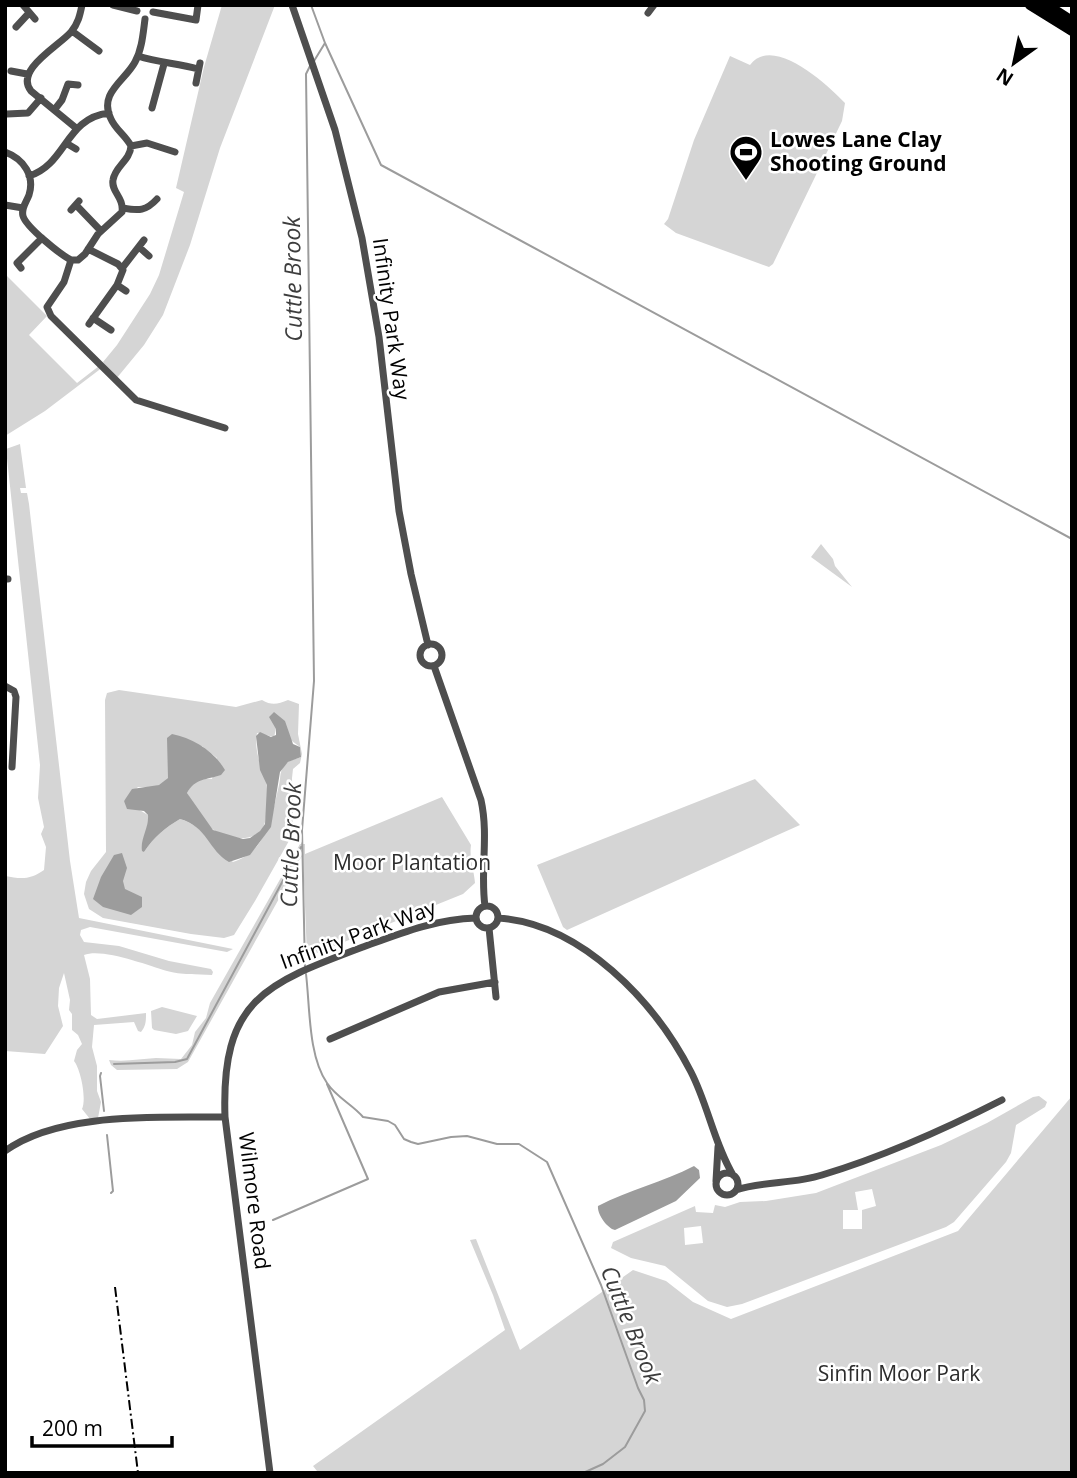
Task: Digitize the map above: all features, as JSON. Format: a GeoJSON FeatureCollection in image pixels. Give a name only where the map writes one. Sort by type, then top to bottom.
{"type":"FeatureCollection","features":[{"type":"Feature","properties":{"kind":"highway"},"geometry":{"type":"LineString","coordinates":[[1030,5],[1072,31]]}},
{"type":"Feature","properties":{"kind":"highway"},"geometry":{"type":"LineString","coordinates":[[1047,5],[1072,21]]}},
{"type":"Feature","properties":{"kind":"street"},"geometry":{"type":"LineString","coordinates":[[16,27],[32,16],[23,5]]}},
{"type":"Feature","properties":{"kind":"street"},"geometry":{"type":"LineString","coordinates":[[76,128],[28,88],[25,78],[72,31],[82,5]]}},
{"type":"Feature","properties":{"kind":"street"},"geometry":{"type":"LineString","coordinates":[[113,5],[139,8],[139,16],[145,19],[150,18],[152,9],[200,20],[198,5]]}},
{"type":"Feature","properties":{"kind":"street","name":"Infinity Park Way"},"geometry":{"type":"LineString","coordinates":[[292,5],[342,153],[362,238],[379,337],[394,481],[411,574],[428,645]]}},
{"type":"Feature","properties":{"kind":"street"},"geometry":{"type":"LineString","coordinates":[[648,13],[654,5]]}},
{"type":"Feature","properties":{"kind":"street"},"geometry":{"type":"LineString","coordinates":[[131,146],[109,113],[109,97],[113,87],[131,69],[138,56],[145,19]]}},
{"type":"Feature","properties":{"kind":"street"},"geometry":{"type":"LineString","coordinates":[[72,31],[88,49],[99,51]]}},
{"type":"Feature","properties":{"kind":"street"},"geometry":{"type":"LineString","coordinates":[[138,56],[164,64],[175,62],[199,66],[196,83]]}},
{"type":"Feature","properties":{"kind":"street"},"geometry":{"type":"LineString","coordinates":[[152,108],[160,98],[164,64]]}},
{"type":"Feature","properties":{"kind":"street"},"geometry":{"type":"LineString","coordinates":[[10,71],[27,74]]}},
{"type":"Feature","properties":{"kind":"street"},"geometry":{"type":"LineString","coordinates":[[55,110],[62,100],[65,81],[78,85]]}},
{"type":"Feature","properties":{"kind":"street"},"geometry":{"type":"LineString","coordinates":[[7,114],[16,118],[28,113],[41,98]]}},
{"type":"Feature","properties":{"kind":"street"},"geometry":{"type":"LineString","coordinates":[[29,176],[50,166],[76,128],[92,117],[109,113]]}},
{"type":"Feature","properties":{"kind":"street"},"geometry":{"type":"LineString","coordinates":[[66,143],[76,149]]}},
{"type":"Feature","properties":{"kind":"street"},"geometry":{"type":"LineString","coordinates":[[131,146],[159,143],[174,152]]}},
{"type":"Feature","properties":{"kind":"street"},"geometry":{"type":"LineString","coordinates":[[5,152],[19,160],[29,176],[30,190],[23,208],[26,223],[71,260],[82,258],[101,231],[116,219],[123,208],[112,182],[128,157],[131,146]]}},
{"type":"Feature","properties":{"kind":"street"},"geometry":{"type":"LineString","coordinates":[[5,205],[23,208]]}},
{"type":"Feature","properties":{"kind":"street"},"geometry":{"type":"LineString","coordinates":[[123,208],[143,210],[155,205]]}},
{"type":"Feature","properties":{"kind":"street"},"geometry":{"type":"LineString","coordinates":[[75,206],[101,231]]}},
{"type":"Feature","properties":{"kind":"street"},"geometry":{"type":"LineString","coordinates":[[17,263],[42,238]]}},
{"type":"Feature","properties":{"kind":"street"},"geometry":{"type":"LineString","coordinates":[[111,330],[91,321],[117,285],[123,267],[141,244],[149,256]]}},
{"type":"Feature","properties":{"kind":"street"},"geometry":{"type":"LineString","coordinates":[[88,249],[123,267]]}},
{"type":"Feature","properties":{"kind":"street"},"geometry":{"type":"LineString","coordinates":[[71,260],[64,282],[48,305],[48,312],[136,400],[225,428]]}},
{"type":"Feature","properties":{"kind":"street"},"geometry":{"type":"LineString","coordinates":[[117,285],[126,291]]}},
{"type":"Feature","properties":{"kind":"street"},"geometry":{"type":"LineString","coordinates":[[428,645],[435,645],[442,653],[440,661],[434,666],[426,665],[421,660],[420,653],[428,645]]}},
{"type":"Feature","properties":{"kind":"street"},"geometry":{"type":"LineString","coordinates":[[434,666],[481,800],[484,817],[485,906]]}},
{"type":"Feature","properties":{"kind":"street"},"geometry":{"type":"LineString","coordinates":[[5,686],[14,691],[16,697],[14,761]]}},
{"type":"Feature","properties":{"kind":"street"},"geometry":{"type":"LineString","coordinates":[[485,906],[495,910],[498,918],[489,928],[482,926],[476,918],[478,910],[485,906]]}},
{"type":"Feature","properties":{"kind":"street","name":"Infinity Park Way"},"geometry":{"type":"LineString","coordinates":[[225,1117],[226,1064],[239,1025],[267,990],[299,971],[422,925],[457,918],[476,918]]}},
{"type":"Feature","properties":{"kind":"street"},"geometry":{"type":"LineString","coordinates":[[498,918],[521,921],[559,936],[606,966],[633,990],[659,1021],[691,1072],[737,1181],[736,1190]]}},
{"type":"Feature","properties":{"kind":"street"},"geometry":{"type":"LineString","coordinates":[[489,928],[496,997]]}},
{"type":"Feature","properties":{"kind":"street"},"geometry":{"type":"LineString","coordinates":[[330,1039],[439,992],[495,982]]}},
{"type":"Feature","properties":{"kind":"street"},"geometry":{"type":"LineString","coordinates":[[719,1143],[716,1186],[721,1194],[729,1195],[736,1190],[802,1180],[841,1169],[1002,1100]]}},
{"type":"Feature","properties":{"kind":"street","name":"Wilmore Road"},"geometry":{"type":"LineString","coordinates":[[5,1151],[39,1132],[64,1126],[142,1117],[225,1117],[270,1473]]}},
{"type":"Feature","properties":{"kind":"street"},"geometry":{"type":"LineString","coordinates":[[716,1181],[725,1173],[755,1186]]}},
{"type":"Feature","properties":{"kind":"green space"},"geometry":{"type":"Polygon","coordinates":[[[222,5],[275,5],[220,148],[190,245],[163,315],[144,345],[116,379],[103,362],[150,294],[159,275],[184,192],[176,188],[204,67],[222,5]]]}},
{"type":"Feature","properties":{"kind":"green space","name":"Lowes Lane Clay Shooting Ground"},"geometry":{"type":"Polygon","coordinates":[[[772,55],[786,59],[814,75],[845,103],[842,121],[773,264],[769,267],[676,233],[664,224],[694,140],[730,56],[750,65],[760,57],[772,55]]]}},
{"type":"Feature","properties":{"kind":"green space"},"geometry":{"type":"Polygon","coordinates":[[[5,274],[47,316],[29,335],[77,383],[99,366],[103,367],[45,411],[5,436],[5,274]]]}},
{"type":"Feature","properties":{"kind":"green space"},"geometry":{"type":"Polygon","coordinates":[[[20,444],[26,488],[20,488],[21,493],[27,493],[29,504],[70,861],[79,918],[233,949],[227,952],[90,927],[81,930],[80,935],[84,942],[119,946],[169,961],[211,969],[213,972],[212,975],[178,973],[113,955],[84,955],[90,979],[91,1015],[97,1019],[146,1013],[141,1032],[134,1022],[94,1025],[92,1047],[97,1066],[97,1091],[101,1102],[98,1118],[90,1119],[82,1109],[82,1084],[74,1061],[82,1044],[72,1030],[72,1014],[69,1010],[70,1000],[64,973],[59,988],[58,1006],[63,1026],[45,1054],[5,1051],[5,876],[25,878],[44,870],[46,847],[41,834],[44,827],[38,798],[40,765],[6,449],[20,444]]]}},
{"type":"Feature","properties":{"kind":"green space"},"geometry":{"type":"Polygon","coordinates":[[[821,544],[835,566],[852,587],[811,557],[821,544]]]}},
{"type":"Feature","properties":{"kind":"green space"},"geometry":{"type":"Polygon","coordinates":[[[119,690],[236,707],[262,700],[275,704],[288,700],[299,704],[298,734],[302,754],[300,763],[293,769],[293,819],[290,839],[234,935],[224,938],[191,934],[103,918],[89,909],[84,894],[86,882],[106,852],[107,693],[119,690]],[[276,729],[274,737],[257,733],[257,751],[267,782],[266,814],[261,830],[249,837],[232,837],[211,828],[187,793],[197,782],[212,779],[217,758],[202,746],[162,784],[138,787],[124,801],[148,815],[144,852],[160,833],[180,819],[201,831],[233,862],[244,857],[261,841],[274,808],[282,769],[289,762],[301,757],[300,747],[276,729]]]}},
{"type":"Feature","properties":{"kind":"green space"},"geometry":{"type":"Polygon","coordinates":[[[755,779],[800,825],[567,930],[563,927],[537,865],[755,779]]]}},
{"type":"Feature","properties":{"kind":"green space","name":"Moor Plantation"},"geometry":{"type":"Polygon","coordinates":[[[442,797],[471,845],[475,883],[463,894],[307,957],[303,855],[293,868],[285,888],[188,1062],[177,1069],[117,1070],[111,1065],[109,1060],[181,1059],[192,1045],[195,1032],[206,1018],[210,1003],[300,844],[305,844],[305,854],[442,797]]]}},
{"type":"Feature","properties":{"kind":"green space"},"geometry":{"type":"Polygon","coordinates":[[[162,1007],[197,1016],[188,1031],[176,1034],[154,1030],[151,1011],[162,1007]]]}},
{"type":"Feature","properties":{"kind":"green space"},"geometry":{"type":"Polygon","coordinates":[[[1039,1096],[1047,1102],[1045,1107],[1016,1125],[1011,1153],[1006,1162],[954,1222],[742,1304],[727,1307],[708,1301],[665,1266],[631,1258],[611,1248],[613,1242],[695,1206],[696,1212],[713,1213],[715,1205],[725,1207],[740,1202],[816,1193],[941,1145],[1039,1096]],[[872,1189],[855,1192],[858,1210],[843,1210],[843,1229],[862,1229],[862,1210],[876,1206],[872,1189]],[[701,1226],[684,1228],[685,1245],[703,1243],[701,1226]]]}},
{"type":"Feature","properties":{"kind":"green space","name":"Sinfin Moor Park"},"geometry":{"type":"Polygon","coordinates":[[[1072,1096],[1072,1473],[315,1473],[317,1471],[313,1466],[505,1330],[470,1240],[476,1239],[520,1350],[633,1270],[666,1281],[693,1302],[731,1319],[958,1231],[1072,1096]]]}},
{"type":"Feature","properties":{"kind":"shaded area"},"geometry":{"type":"Polygon","coordinates":[[[274,712],[285,721],[293,744],[300,747],[301,757],[288,762],[280,772],[271,827],[250,855],[229,862],[196,827],[180,819],[160,833],[144,852],[142,851],[148,815],[144,811],[127,809],[124,801],[132,789],[159,785],[168,778],[167,738],[172,734],[202,746],[225,770],[221,775],[198,782],[187,793],[213,830],[243,839],[260,831],[265,824],[267,785],[260,770],[256,736],[260,732],[271,737],[276,735],[276,729],[269,717],[274,712]]]}},
{"type":"Feature","properties":{"kind":"shaded area"},"geometry":{"type":"Polygon","coordinates":[[[122,853],[127,868],[123,881],[125,889],[142,897],[142,907],[131,915],[103,907],[93,899],[101,877],[114,855],[122,853]]]}},
{"type":"Feature","properties":{"kind":"shaded area"},"geometry":{"type":"Polygon","coordinates":[[[694,1166],[699,1170],[700,1178],[676,1201],[615,1230],[601,1217],[598,1206],[694,1166]]]}},
{"type":"Feature","properties":{"kind":"waterway","name":"Cuttle Brook"},"geometry":{"type":"LineString","coordinates":[[311,5],[325,43],[314,61]]}},
{"type":"Feature","properties":{"kind":"waterway"},"geometry":{"type":"LineString","coordinates":[[325,43],[381,165],[1072,539]]}},
{"type":"Feature","properties":{"kind":"waterway","name":"Cuttle Brook"},"geometry":{"type":"LineString","coordinates":[[305,968],[302,830],[314,681],[306,74],[310,66]]}},
{"type":"Feature","properties":{"kind":"waterway"},"geometry":{"type":"LineString","coordinates":[[114,1064],[175,1062],[187,1059],[301,847]]}},
{"type":"Feature","properties":{"kind":"waterway","name":"Cuttle Brook"},"geometry":{"type":"LineString","coordinates":[[306,974],[313,1045],[321,1072],[331,1088],[363,1117],[388,1121],[395,1125],[404,1139],[418,1144],[467,1136],[497,1144],[519,1144],[547,1162],[601,1285],[644,1400],[645,1411],[625,1447],[603,1464],[583,1473]]}},
{"type":"Feature","properties":{"kind":"waterway"},"geometry":{"type":"LineString","coordinates":[[101,1073],[104,1111]]}},
{"type":"Feature","properties":{"kind":"waterway"},"geometry":{"type":"LineString","coordinates":[[273,1220],[368,1179],[327,1084]]}},
{"type":"Feature","properties":{"kind":"waterway"},"geometry":{"type":"LineString","coordinates":[[107,1135],[113,1191],[111,1193]]}},
{"type":"Feature","properties":{"kind":"railway"},"geometry":{"type":"LineString","coordinates":[[115,1287],[138,1473]]}},
{"type":"Feature","properties":{"kind":"place","name":"Lowes Lane Clay Shooting Ground"},"geometry":{"type":"Point","coordinates":[746,182]}}]}
